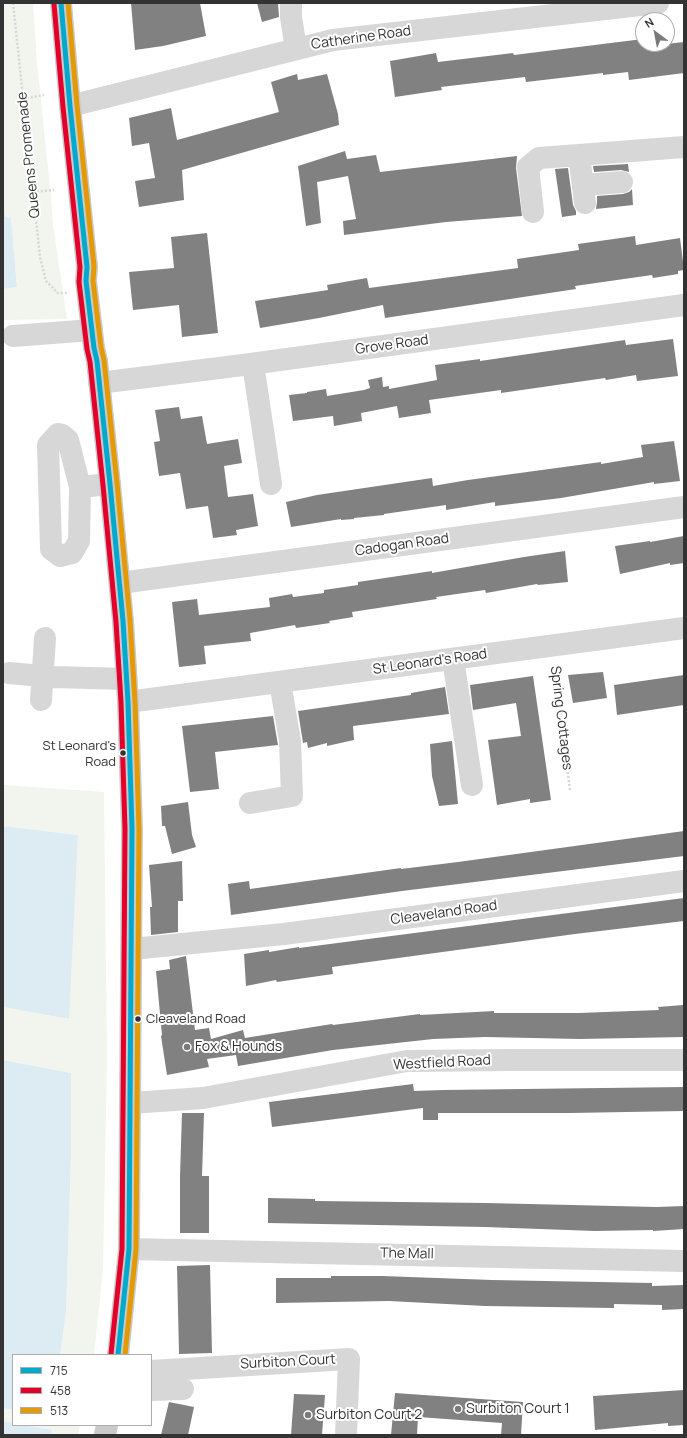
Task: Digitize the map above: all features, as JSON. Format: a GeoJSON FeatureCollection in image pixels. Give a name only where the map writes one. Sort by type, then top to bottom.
{"type":"FeatureCollection","features":[{"type":"Feature","properties":{"kind":"main road"},"geometry":{"type":"LineString","coordinates":[[61,3],[87,267],[86,281],[99,383],[120,583],[128,702],[132,829],[129,1249],[118,1354]]}},
{"type":"Feature","properties":{"kind":"street"},"geometry":{"type":"LineString","coordinates":[[291,3],[291,17],[296,49]]}},
{"type":"Feature","properties":{"kind":"street","name":"Catherine Road"},"geometry":{"type":"LineString","coordinates":[[70,106],[333,40],[523,11],[658,3]]}},
{"type":"Feature","properties":{"kind":"street"},"geometry":{"type":"LineString","coordinates":[[533,212],[528,167],[539,158],[684,147]]}},
{"type":"Feature","properties":{"kind":"street"},"geometry":{"type":"LineString","coordinates":[[579,155],[584,194],[622,182]]}},
{"type":"Feature","properties":{"kind":"street","name":"Grove Road"},"geometry":{"type":"LineString","coordinates":[[99,383],[253,364],[684,305]]}},
{"type":"Feature","properties":{"kind":"street"},"geometry":{"type":"LineString","coordinates":[[13,336],[92,330]]}},
{"type":"Feature","properties":{"kind":"street"},"geometry":{"type":"LineString","coordinates":[[253,364],[271,484]]}},
{"type":"Feature","properties":{"kind":"street"},"geometry":{"type":"LineString","coordinates":[[80,487],[110,484]]}},
{"type":"Feature","properties":{"kind":"street","name":"Cadogan Road"},"geometry":{"type":"LineString","coordinates":[[120,583],[684,508]]}},
{"type":"Feature","properties":{"kind":"street","name":"St Leonard's Road"},"geometry":{"type":"LineString","coordinates":[[128,702],[684,628]]}},
{"type":"Feature","properties":{"kind":"street"},"geometry":{"type":"LineString","coordinates":[[41,700],[45,638]]}},
{"type":"Feature","properties":{"kind":"street"},"geometry":{"type":"LineString","coordinates":[[453,659],[472,785]]}},
{"type":"Feature","properties":{"kind":"street"},"geometry":{"type":"LineString","coordinates":[[9,673],[43,676],[126,679]]}},
{"type":"Feature","properties":{"kind":"street"},"geometry":{"type":"LineString","coordinates":[[250,803],[292,796],[290,741],[280,682]]}},
{"type":"Feature","properties":{"kind":"street","name":"Cleaveland Road"},"geometry":{"type":"LineString","coordinates":[[132,949],[284,934],[684,881]]}},
{"type":"Feature","properties":{"kind":"street","name":"Westfield Road"},"geometry":{"type":"LineString","coordinates":[[131,1103],[203,1098],[407,1062],[509,1060],[684,1060]]}},
{"type":"Feature","properties":{"kind":"street","name":"The Mall"},"geometry":{"type":"LineString","coordinates":[[129,1249],[684,1261]]}},
{"type":"Feature","properties":{"kind":"street","name":"Surbiton Court"},"geometry":{"type":"LineString","coordinates":[[152,1372],[349,1359],[346,1435]]}},
{"type":"Feature","properties":{"kind":"street"},"geometry":{"type":"LineString","coordinates":[[152,1390],[183,1389]]}},
{"type":"Feature","properties":{"kind":"path","name":"Queens Promenade"},"geometry":{"type":"LineString","coordinates":[[13,3],[40,257],[46,281],[58,293],[67,293]]}},
{"type":"Feature","properties":{"kind":"path"},"geometry":{"type":"LineString","coordinates":[[23,99],[44,95]]}},
{"type":"Feature","properties":{"kind":"path"},"geometry":{"type":"LineString","coordinates":[[33,192],[54,190]]}},
{"type":"Feature","properties":{"kind":"path","name":"Spring Cottages"},"geometry":{"type":"LineString","coordinates":[[552,646],[570,790]]}},
{"type":"Feature","properties":{"kind":"shaded area"},"geometry":{"type":"Polygon","coordinates":[[[3,3],[33,3],[37,63],[53,225],[67,319],[3,320],[3,289],[17,287],[11,218],[5,217],[3,172],[3,3]]]}},
{"type":"Feature","properties":{"kind":"shaded area"},"geometry":{"type":"Polygon","coordinates":[[[3,172],[5,217],[11,218],[17,287],[3,289],[3,172]]]}},
{"type":"Feature","properties":{"kind":"shaded area"},"geometry":{"type":"Polygon","coordinates":[[[3,785],[104,792],[107,1058],[103,1269],[94,1354],[60,1354],[66,1312],[71,1156],[71,1073],[3,1060],[3,1007],[68,1019],[78,835],[3,826],[3,785]]]}},
{"type":"Feature","properties":{"kind":"shaded area"},"geometry":{"type":"Polygon","coordinates":[[[3,826],[78,835],[69,1019],[3,1007],[3,826]]]}},
{"type":"Feature","properties":{"kind":"shaded area"},"geometry":{"type":"Polygon","coordinates":[[[3,1060],[71,1073],[71,1156],[66,1312],[60,1354],[12,1354],[12,1410],[3,1408],[3,1060]]]}},
{"type":"Feature","properties":{"kind":"shaded area"},"geometry":{"type":"Polygon","coordinates":[[[3,1408],[12,1410],[12,1423],[3,1421],[3,1408]]]}},
{"type":"Feature","properties":{"kind":"shaded area"},"geometry":{"type":"Polygon","coordinates":[[[3,1421],[12,1423],[12,1426],[29,1426],[52,1430],[51,1435],[3,1435],[3,1421]]]}},
{"type":"Feature","properties":{"kind":"shaded area"},"geometry":{"type":"Polygon","coordinates":[[[28,1426],[80,1426],[78,1435],[51,1435],[52,1431],[28,1426]]]}},
{"type":"Feature","properties":{"kind":"building"},"geometry":{"type":"Polygon","coordinates":[[[131,3],[200,3],[206,36],[163,46],[135,50],[131,3]]]}},
{"type":"Feature","properties":{"kind":"building"},"geometry":{"type":"Polygon","coordinates":[[[257,3],[278,3],[279,17],[262,22],[257,3]]]}},
{"type":"Feature","properties":{"kind":"building"},"geometry":{"type":"Polygon","coordinates":[[[635,40],[635,52],[675,52],[675,43],[684,42],[684,73],[629,80],[628,72],[603,75],[603,73],[526,82],[525,77],[441,87],[442,90],[395,97],[390,61],[436,53],[438,62],[513,53],[514,55],[635,40]]]}},
{"type":"Feature","properties":{"kind":"building"},"geometry":{"type":"Polygon","coordinates":[[[297,74],[298,80],[327,74],[338,114],[339,125],[182,170],[184,200],[139,207],[135,181],[155,178],[149,143],[132,146],[129,118],[171,108],[177,140],[279,112],[271,82],[297,74]]]}},
{"type":"Feature","properties":{"kind":"building"},"geometry":{"type":"Polygon","coordinates":[[[345,151],[347,159],[376,155],[380,172],[517,156],[516,168],[522,216],[446,222],[344,235],[343,221],[356,219],[348,176],[317,182],[321,223],[306,226],[298,166],[345,151]]]}},
{"type":"Feature","properties":{"kind":"building"},"geometry":{"type":"Polygon","coordinates":[[[628,164],[629,172],[621,170],[594,172],[593,166],[628,164]]]}},
{"type":"Feature","properties":{"kind":"building"},"geometry":{"type":"Polygon","coordinates":[[[568,168],[573,205],[576,215],[562,217],[555,169],[568,168]]]}},
{"type":"Feature","properties":{"kind":"building"},"geometry":{"type":"Polygon","coordinates":[[[632,189],[633,205],[596,209],[597,196],[623,194],[632,189]]]}},
{"type":"Feature","properties":{"kind":"building"},"geometry":{"type":"Polygon","coordinates":[[[207,233],[218,333],[182,337],[179,305],[133,310],[129,272],[174,268],[171,237],[207,233]]]}},
{"type":"Feature","properties":{"kind":"building"},"geometry":{"type":"Polygon","coordinates":[[[635,236],[636,245],[680,238],[684,270],[678,271],[678,274],[653,278],[652,275],[575,286],[576,289],[385,318],[383,305],[260,328],[255,301],[328,290],[327,285],[367,278],[369,288],[518,268],[517,259],[579,250],[578,244],[635,236]]]}},
{"type":"Feature","properties":{"kind":"building"},"geometry":{"type":"Polygon","coordinates":[[[673,339],[678,376],[637,381],[636,375],[501,393],[501,390],[429,400],[431,413],[399,418],[397,406],[361,413],[362,421],[334,426],[333,416],[293,421],[289,395],[326,389],[327,396],[364,390],[370,388],[368,380],[382,377],[383,387],[389,386],[389,389],[437,380],[435,365],[480,359],[480,361],[625,340],[626,345],[673,339]]]}},
{"type":"Feature","properties":{"kind":"building"},"geometry":{"type":"Polygon","coordinates":[[[179,407],[181,419],[202,416],[207,444],[238,439],[242,463],[224,466],[228,497],[253,494],[258,526],[236,530],[237,535],[213,538],[208,506],[186,509],[180,473],[159,476],[154,442],[160,441],[155,410],[179,407]]]}},
{"type":"Feature","properties":{"kind":"building"},"geometry":{"type":"Polygon","coordinates":[[[674,441],[680,481],[654,484],[654,482],[561,498],[495,506],[495,502],[446,510],[446,505],[291,527],[286,502],[317,495],[432,478],[433,486],[601,462],[601,464],[643,457],[641,445],[674,441]]]}},
{"type":"Feature","properties":{"kind":"building"},"geometry":{"type":"Polygon","coordinates":[[[684,536],[684,563],[670,565],[670,563],[620,574],[615,546],[684,536]]]}},
{"type":"Feature","properties":{"kind":"building"},"geometry":{"type":"Polygon","coordinates":[[[565,551],[568,582],[537,584],[486,593],[485,590],[436,597],[437,599],[352,612],[353,617],[329,621],[330,623],[296,628],[295,625],[250,633],[251,641],[204,646],[206,664],[179,667],[172,602],[197,599],[199,615],[270,607],[269,598],[292,594],[293,597],[324,593],[324,590],[358,585],[358,582],[432,571],[432,573],[565,551]]]}},
{"type":"Feature","properties":{"kind":"building"},"geometry":{"type":"Polygon","coordinates":[[[603,672],[607,698],[573,703],[568,675],[603,672]]]}},
{"type":"Feature","properties":{"kind":"building"},"geometry":{"type":"Polygon","coordinates":[[[684,675],[684,705],[617,715],[614,685],[684,675]]]}},
{"type":"Feature","properties":{"kind":"building"},"geometry":{"type":"Polygon","coordinates":[[[533,676],[551,800],[530,803],[530,799],[497,805],[488,740],[521,736],[516,703],[473,710],[470,685],[533,676]]]}},
{"type":"Feature","properties":{"kind":"building"},"geometry":{"type":"Polygon","coordinates":[[[445,687],[449,714],[353,726],[354,740],[327,746],[327,743],[308,748],[307,742],[303,743],[298,711],[411,695],[411,693],[445,687]]]}},
{"type":"Feature","properties":{"kind":"building"},"geometry":{"type":"Polygon","coordinates":[[[273,716],[278,745],[215,752],[219,789],[190,792],[182,726],[273,716]]]}},
{"type":"Feature","properties":{"kind":"building"},"geometry":{"type":"Polygon","coordinates":[[[452,741],[458,804],[439,806],[432,776],[430,744],[452,741]]]}},
{"type":"Feature","properties":{"kind":"building"},"geometry":{"type":"Polygon","coordinates":[[[188,802],[192,835],[196,847],[172,854],[165,826],[162,826],[161,806],[188,802]]]}},
{"type":"Feature","properties":{"kind":"building"},"geometry":{"type":"Polygon","coordinates":[[[684,831],[684,856],[402,891],[231,915],[228,884],[249,881],[250,889],[684,831]]]}},
{"type":"Feature","properties":{"kind":"building"},"geometry":{"type":"Polygon","coordinates":[[[182,861],[183,901],[178,901],[178,932],[151,935],[150,907],[152,907],[149,865],[182,861]]]}},
{"type":"Feature","properties":{"kind":"building"},"geometry":{"type":"Polygon","coordinates":[[[684,898],[684,921],[575,934],[332,967],[333,974],[277,982],[276,980],[246,986],[244,954],[684,898]]]}},
{"type":"Feature","properties":{"kind":"building"},"geometry":{"type":"Polygon","coordinates":[[[186,956],[195,1030],[209,1028],[211,1039],[243,1030],[245,1038],[332,1024],[420,1014],[494,1011],[494,1013],[579,1013],[659,1010],[658,1007],[683,1005],[684,1037],[580,1039],[485,1037],[433,1039],[333,1050],[238,1066],[236,1055],[207,1059],[209,1067],[167,1075],[161,1036],[156,971],[170,969],[169,960],[186,956]]]}},
{"type":"Feature","properties":{"kind":"building"},"geometry":{"type":"Polygon","coordinates":[[[413,1084],[414,1091],[684,1087],[684,1111],[438,1113],[438,1120],[423,1120],[423,1108],[272,1127],[269,1102],[413,1084]]]}},
{"type":"Feature","properties":{"kind":"building"},"geometry":{"type":"Polygon","coordinates":[[[182,1113],[204,1113],[202,1176],[209,1176],[209,1233],[180,1233],[182,1113]]]}},
{"type":"Feature","properties":{"kind":"building"},"geometry":{"type":"Polygon","coordinates":[[[268,1198],[315,1199],[315,1201],[657,1207],[684,1206],[684,1229],[653,1231],[595,1231],[485,1227],[268,1223],[268,1198]]]}},
{"type":"Feature","properties":{"kind":"building"},"geometry":{"type":"Polygon","coordinates":[[[210,1265],[212,1353],[179,1354],[177,1266],[210,1265]]]}},
{"type":"Feature","properties":{"kind":"building"},"geometry":{"type":"Polygon","coordinates":[[[331,1276],[652,1283],[652,1286],[684,1285],[684,1309],[662,1310],[662,1305],[614,1304],[614,1308],[485,1306],[389,1301],[276,1303],[276,1278],[331,1278],[331,1276]]]}},
{"type":"Feature","properties":{"kind":"building"},"geometry":{"type":"Polygon","coordinates":[[[684,1390],[684,1425],[668,1426],[668,1423],[595,1430],[593,1396],[684,1390]]]}},
{"type":"Feature","properties":{"kind":"building","name":"Surbiton Court 1"},"geometry":{"type":"Polygon","coordinates":[[[395,1393],[523,1402],[521,1435],[501,1435],[502,1423],[418,1417],[417,1435],[391,1435],[395,1393]]]}},
{"type":"Feature","properties":{"kind":"building","name":"Surbiton Court 2"},"geometry":{"type":"Polygon","coordinates":[[[294,1394],[325,1395],[322,1435],[291,1435],[294,1394]]]}},
{"type":"Feature","properties":{"kind":"building"},"geometry":{"type":"Polygon","coordinates":[[[169,1402],[194,1407],[188,1435],[161,1435],[169,1402]]]}},
{"type":"Feature","properties":{"kind":"transit line","name":"715"},"geometry":{"type":"LineString","coordinates":[[61,3],[87,267],[86,281],[94,348],[97,361],[110,484],[123,621],[128,702],[132,829],[129,1249],[118,1354]]}},
{"type":"Feature","properties":{"kind":"transit line","name":"513"},"geometry":{"type":"LineString","coordinates":[[68,3],[94,266],[93,281],[104,360],[117,483],[130,620],[135,702],[139,829],[136,1249],[125,1354]]}},
{"type":"Feature","properties":{"kind":"transit line","name":"458"},"geometry":{"type":"LineString","coordinates":[[54,4],[80,267],[79,282],[87,349],[90,362],[103,485],[116,622],[121,702],[125,829],[122,1249],[111,1354]]}},
{"type":"Feature","properties":{"kind":"place","name":"St Leonard's Road"},"geometry":{"type":"Point","coordinates":[123,753]}},
{"type":"Feature","properties":{"kind":"place","name":"Cleaveland Road"},"geometry":{"type":"Point","coordinates":[138,1019]}},
{"type":"Feature","properties":{"kind":"place","name":"Fox & Hounds"},"geometry":{"type":"Point","coordinates":[187,1047]}},
{"type":"Feature","properties":{"kind":"place","name":"Surbiton Court 1"},"geometry":{"type":"Point","coordinates":[458,1409]}},
{"type":"Feature","properties":{"kind":"place","name":"Surbiton Court 2"},"geometry":{"type":"Point","coordinates":[308,1415]}}]}
